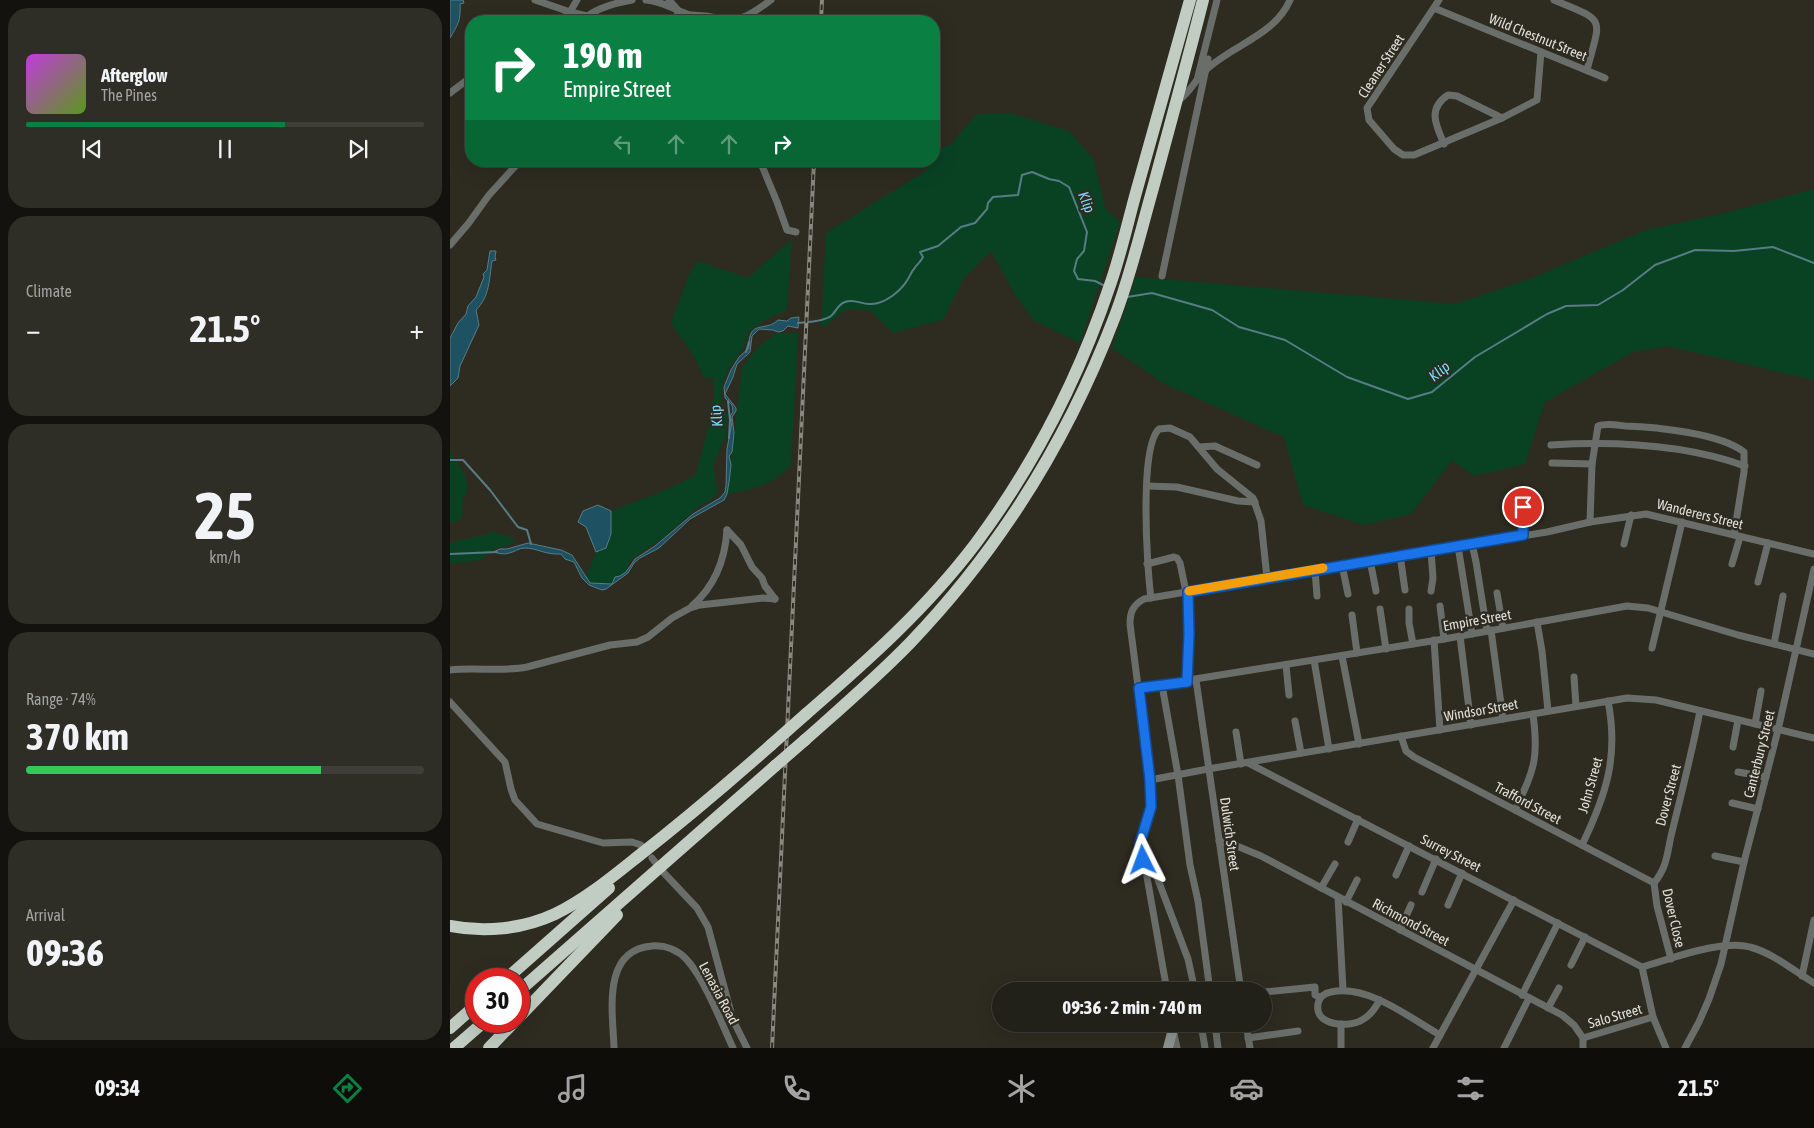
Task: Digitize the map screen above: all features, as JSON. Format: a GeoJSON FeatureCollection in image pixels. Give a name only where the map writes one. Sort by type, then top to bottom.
{"type":"FeatureCollection","features":[{"type":"Feature","properties":{"kind":"highway"},"geometry":{"type":"LineString","coordinates":[[518,968],[855,672],[902,627],[977,542],[1046,432],[1076,372],[1100,312],[1111,283],[1190,0]]}},
{"type":"Feature","properties":{"kind":"highway"},"geometry":{"type":"LineString","coordinates":[[530,981],[873,679],[948,600],[1021,503],[1059,439],[1088,380],[1115,317],[1125,288],[1204,0]]}},
{"type":"Feature","properties":{"kind":"highway"},"geometry":{"type":"LineString","coordinates":[[450,926],[488,929],[507,928],[534,922],[554,914],[605,883],[687,818]]}},
{"type":"Feature","properties":{"kind":"highway"},"geometry":{"type":"LineString","coordinates":[[530,1006],[694,837]]}},
{"type":"Feature","properties":{"kind":"highway"},"geometry":{"type":"LineString","coordinates":[[450,1028],[465,1015]]}},
{"type":"Feature","properties":{"kind":"highway"},"geometry":{"type":"LineString","coordinates":[[454,1048],[471,1033]]}},
{"type":"Feature","properties":{"kind":"highway"},"geometry":{"type":"LineString","coordinates":[[489,1048],[503,1033]]}},
{"type":"Feature","properties":{"kind":"main road"},"geometry":{"type":"LineString","coordinates":[[1168,1048],[1171,1032]]}},
{"type":"Feature","properties":{"kind":"street"},"geometry":{"type":"LineString","coordinates":[[535,0],[570,15]]}},
{"type":"Feature","properties":{"kind":"street"},"geometry":{"type":"LineString","coordinates":[[590,15],[618,2],[632,0]]}},
{"type":"Feature","properties":{"kind":"street"},"geometry":{"type":"LineString","coordinates":[[646,0],[656,1],[693,15]]}},
{"type":"Feature","properties":{"kind":"street"},"geometry":{"type":"LineString","coordinates":[[670,0],[677,9],[678,15]]}},
{"type":"Feature","properties":{"kind":"street"},"geometry":{"type":"LineString","coordinates":[[750,15],[771,0]]}},
{"type":"Feature","properties":{"kind":"street"},"geometry":{"type":"LineString","coordinates":[[1196,83],[1217,0]]}},
{"type":"Feature","properties":{"kind":"street"},"geometry":{"type":"LineString","coordinates":[[1176,102],[1188,94],[1206,70],[1268,27],[1282,14],[1290,0]]}},
{"type":"Feature","properties":{"kind":"street","name":"Cleaner Street"},"geometry":{"type":"LineString","coordinates":[[1440,0],[1372,100],[1367,112],[1372,123],[1394,149],[1403,155],[1414,155],[1444,144],[1537,100],[1541,52]]}},
{"type":"Feature","properties":{"kind":"street"},"geometry":{"type":"LineString","coordinates":[[1554,0],[1592,16],[1596,22],[1598,30],[1587,70]]}},
{"type":"Feature","properties":{"kind":"street"},"geometry":{"type":"LineString","coordinates":[[572,15],[577,3]]}},
{"type":"Feature","properties":{"kind":"street","name":"Wild Chestnut Street"},"geometry":{"type":"LineString","coordinates":[[1434,8],[1605,78]]}},
{"type":"Feature","properties":{"kind":"street"},"geometry":{"type":"LineString","coordinates":[[1162,276],[1208,59]]}},
{"type":"Feature","properties":{"kind":"street"},"geometry":{"type":"LineString","coordinates":[[450,92],[465,81]]}},
{"type":"Feature","properties":{"kind":"street"},"geometry":{"type":"LineString","coordinates":[[1444,144],[1434,118],[1438,104],[1448,95],[1457,96],[1502,118]]}},
{"type":"Feature","properties":{"kind":"street"},"geometry":{"type":"LineString","coordinates":[[450,245],[468,224],[488,195],[514,167]]}},
{"type":"Feature","properties":{"kind":"street"},"geometry":{"type":"LineString","coordinates":[[762,167],[787,230],[796,232]]}},
{"type":"Feature","properties":{"kind":"street"},"geometry":{"type":"LineString","coordinates":[[1590,522],[1592,464],[1597,428],[1601,425],[1673,429],[1722,442],[1738,449],[1744,454],[1745,466],[1732,564]]}},
{"type":"Feature","properties":{"kind":"street"},"geometry":{"type":"LineString","coordinates":[[1151,598],[1147,564],[1147,486],[1153,438],[1159,428],[1170,428],[1190,437],[1217,469],[1255,502],[1263,532],[1267,578]]}},
{"type":"Feature","properties":{"kind":"street"},"geometry":{"type":"LineString","coordinates":[[1551,445],[1595,444],[1670,448],[1745,466]]}},
{"type":"Feature","properties":{"kind":"street"},"geometry":{"type":"LineString","coordinates":[[1199,447],[1215,446],[1258,465]]}},
{"type":"Feature","properties":{"kind":"street"},"geometry":{"type":"LineString","coordinates":[[1552,463],[1592,464]]}},
{"type":"Feature","properties":{"kind":"street"},"geometry":{"type":"LineString","coordinates":[[1147,486],[1177,488],[1238,502],[1255,502]]}},
{"type":"Feature","properties":{"kind":"street"},"geometry":{"type":"LineString","coordinates":[[1523,492],[1523,535]]}},
{"type":"Feature","properties":{"kind":"street","name":"Wanderers Street"},"geometry":{"type":"LineString","coordinates":[[1141,838],[1151,807],[1150,780],[1130,617],[1136,604],[1144,599],[1547,532],[1631,515],[1646,514],[1814,554]]}},
{"type":"Feature","properties":{"kind":"street"},"geometry":{"type":"LineString","coordinates":[[1624,544],[1631,515]]}},
{"type":"Feature","properties":{"kind":"street"},"geometry":{"type":"LineString","coordinates":[[1652,648],[1659,612],[1682,522]]}},
{"type":"Feature","properties":{"kind":"street"},"geometry":{"type":"LineString","coordinates":[[450,670],[492,668],[515,670],[610,645],[637,642],[648,637],[701,599],[716,579],[727,530],[741,545],[752,567],[775,598],[714,603],[690,608]]}},
{"type":"Feature","properties":{"kind":"street"},"geometry":{"type":"LineString","coordinates":[[1758,582],[1768,543]]}},
{"type":"Feature","properties":{"kind":"street"},"geometry":{"type":"LineString","coordinates":[[1472,544],[1489,631],[1502,720]]}},
{"type":"Feature","properties":{"kind":"street"},"geometry":{"type":"LineString","coordinates":[[1458,546],[1472,634]]}},
{"type":"Feature","properties":{"kind":"street"},"geometry":{"type":"LineString","coordinates":[[1431,550],[1433,578],[1431,591]]}},
{"type":"Feature","properties":{"kind":"street"},"geometry":{"type":"LineString","coordinates":[[1400,555],[1405,590]]}},
{"type":"Feature","properties":{"kind":"street"},"geometry":{"type":"LineString","coordinates":[[1147,564],[1174,557],[1180,563],[1187,592],[1189,634],[1187,682]]}},
{"type":"Feature","properties":{"kind":"street"},"geometry":{"type":"LineString","coordinates":[[1370,560],[1376,591]]}},
{"type":"Feature","properties":{"kind":"street"},"geometry":{"type":"LineString","coordinates":[[1342,565],[1348,594]]}},
{"type":"Feature","properties":{"kind":"street","name":"Canterbury Street"},"geometry":{"type":"LineString","coordinates":[[1685,1048],[1709,1000],[1725,945],[1778,730],[1814,569]]}},
{"type":"Feature","properties":{"kind":"street"},"geometry":{"type":"LineString","coordinates":[[1314,570],[1317,596]]}},
{"type":"Feature","properties":{"kind":"street"},"geometry":{"type":"LineString","coordinates":[[1497,593],[1504,628]]}},
{"type":"Feature","properties":{"kind":"street"},"geometry":{"type":"LineString","coordinates":[[1774,644],[1783,596]]}},
{"type":"Feature","properties":{"kind":"street"},"geometry":{"type":"LineString","coordinates":[[1440,606],[1444,639]]}},
{"type":"Feature","properties":{"kind":"street","name":"Empire Street"},"geometry":{"type":"LineString","coordinates":[[1139,688],[1187,682],[1444,639],[1627,606],[1659,612],[1814,654]]}},
{"type":"Feature","properties":{"kind":"street"},"geometry":{"type":"LineString","coordinates":[[1409,608],[1409,623],[1413,644]]}},
{"type":"Feature","properties":{"kind":"street"},"geometry":{"type":"LineString","coordinates":[[1380,610],[1386,648]]}},
{"type":"Feature","properties":{"kind":"street"},"geometry":{"type":"LineString","coordinates":[[1352,615],[1357,653]]}},
{"type":"Feature","properties":{"kind":"street"},"geometry":{"type":"LineString","coordinates":[[1537,622],[1548,711]]}},
{"type":"Feature","properties":{"kind":"street"},"geometry":{"type":"LineString","coordinates":[[1460,636],[1471,725]]}},
{"type":"Feature","properties":{"kind":"street"},"geometry":{"type":"LineString","coordinates":[[1434,640],[1440,730]]}},
{"type":"Feature","properties":{"kind":"street"},"geometry":{"type":"LineString","coordinates":[[1342,656],[1358,744]]}},
{"type":"Feature","properties":{"kind":"street"},"geometry":{"type":"LineString","coordinates":[[1314,660],[1329,749]]}},
{"type":"Feature","properties":{"kind":"street"},"geometry":{"type":"LineString","coordinates":[[1286,665],[1289,696]]}},
{"type":"Feature","properties":{"kind":"street"},"geometry":{"type":"LineString","coordinates":[[1574,677],[1576,706]]}},
{"type":"Feature","properties":{"kind":"street","name":"Dulwich Street"},"geometry":{"type":"LineString","coordinates":[[1196,680],[1240,982]]}},
{"type":"Feature","properties":{"kind":"street"},"geometry":{"type":"LineString","coordinates":[[1162,685],[1178,775],[1209,982]]}},
{"type":"Feature","properties":{"kind":"street"},"geometry":{"type":"LineString","coordinates":[[1755,724],[1761,691]]}},
{"type":"Feature","properties":{"kind":"street","name":"Windsor Street"},"geometry":{"type":"LineString","coordinates":[[1150,780],[1628,698],[1648,698],[1814,738]]}},
{"type":"Feature","properties":{"kind":"street","name":"John Street"},"geometry":{"type":"LineString","coordinates":[[1582,845],[1601,804],[1610,768],[1613,743],[1608,700]]}},
{"type":"Feature","properties":{"kind":"street"},"geometry":{"type":"LineString","coordinates":[[450,702],[505,762],[511,789],[516,800],[537,824],[603,843],[632,842],[641,845]]}},
{"type":"Feature","properties":{"kind":"street","name":"Dover Street"},"geometry":{"type":"LineString","coordinates":[[1654,883],[1666,864],[1670,839],[1690,761],[1700,711]]}},
{"type":"Feature","properties":{"kind":"street"},"geometry":{"type":"LineString","coordinates":[[1515,810],[1528,782],[1534,762],[1536,744],[1533,714]]}},
{"type":"Feature","properties":{"kind":"street"},"geometry":{"type":"LineString","coordinates":[[1733,747],[1738,720]]}},
{"type":"Feature","properties":{"kind":"street"},"geometry":{"type":"LineString","coordinates":[[1295,721],[1301,753]]}},
{"type":"Feature","properties":{"kind":"street"},"geometry":{"type":"LineString","coordinates":[[1236,732],[1244,763]]}},
{"type":"Feature","properties":{"kind":"street","name":"Trafford Street"},"geometry":{"type":"LineString","coordinates":[[1401,736],[1406,751],[1414,757],[1654,883]]}},
{"type":"Feature","properties":{"kind":"street","name":"Surrey Street"},"geometry":{"type":"LineString","coordinates":[[1244,763],[1358,819],[1642,967]]}},
{"type":"Feature","properties":{"kind":"street"},"geometry":{"type":"LineString","coordinates":[[1738,772],[1766,777]]}},
{"type":"Feature","properties":{"kind":"street"},"geometry":{"type":"LineString","coordinates":[[1732,804],[1758,809]]}},
{"type":"Feature","properties":{"kind":"street"},"geometry":{"type":"LineString","coordinates":[[1348,842],[1358,819]]}},
{"type":"Feature","properties":{"kind":"street"},"geometry":{"type":"LineString","coordinates":[[1141,838],[1165,982]]}},
{"type":"Feature","properties":{"kind":"street"},"geometry":{"type":"LineString","coordinates":[[1141,838],[1145,842],[1188,959],[1193,982]]}},
{"type":"Feature","properties":{"kind":"street","name":"Richmond Street"},"geometry":{"type":"LineString","coordinates":[[1219,841],[1253,852],[1526,996],[1562,1016],[1574,1025],[1583,1038]]}},
{"type":"Feature","properties":{"kind":"street"},"geometry":{"type":"LineString","coordinates":[[1396,875],[1409,846]]}},
{"type":"Feature","properties":{"kind":"street"},"geometry":{"type":"LineString","coordinates":[[1715,856],[1744,862]]}},
{"type":"Feature","properties":{"kind":"street"},"geometry":{"type":"LineString","coordinates":[[1422,892],[1436,859]]}},
{"type":"Feature","properties":{"kind":"street"},"geometry":{"type":"LineString","coordinates":[[1321,888],[1335,864]]}},
{"type":"Feature","properties":{"kind":"street"},"geometry":{"type":"LineString","coordinates":[[664,873],[698,908],[708,927],[733,1020],[747,1048]]}},
{"type":"Feature","properties":{"kind":"street"},"geometry":{"type":"LineString","coordinates":[[1448,905],[1462,873]]}},
{"type":"Feature","properties":{"kind":"street"},"geometry":{"type":"LineString","coordinates":[[1346,902],[1357,880]]}},
{"type":"Feature","properties":{"kind":"street","name":"Dover Close"},"geometry":{"type":"LineString","coordinates":[[1654,883],[1657,906],[1671,959]]}},
{"type":"Feature","properties":{"kind":"street"},"geometry":{"type":"LineString","coordinates":[[1338,898],[1342,990]]}},
{"type":"Feature","properties":{"kind":"street"},"geometry":{"type":"LineString","coordinates":[[1433,1048],[1514,900]]}},
{"type":"Feature","properties":{"kind":"street"},"geometry":{"type":"LineString","coordinates":[[1400,930],[1411,905]]}},
{"type":"Feature","properties":{"kind":"street"},"geometry":{"type":"LineString","coordinates":[[1802,976],[1810,955],[1814,920]]}},
{"type":"Feature","properties":{"kind":"street"},"geometry":{"type":"LineString","coordinates":[[1504,1048],[1558,923]]}},
{"type":"Feature","properties":{"kind":"street"},"geometry":{"type":"LineString","coordinates":[[1571,965],[1586,937]]}},
{"type":"Feature","properties":{"kind":"street"},"geometry":{"type":"LineString","coordinates":[[1666,1048],[1653,1017],[1642,967],[1725,945],[1740,945],[1761,951],[1814,983]]}},
{"type":"Feature","properties":{"kind":"street","name":"Lenasia Road"},"geometry":{"type":"LineString","coordinates":[[614,1048],[612,990],[614,977],[619,967],[629,955],[639,949],[654,946],[674,950],[690,963],[704,987],[733,1048]]}},
{"type":"Feature","properties":{"kind":"street"},"geometry":{"type":"LineString","coordinates":[[1272,991],[1315,986],[1316,995],[1320,997]]}},
{"type":"Feature","properties":{"kind":"street"},"geometry":{"type":"LineString","coordinates":[[1548,1008],[1559,988]]}},
{"type":"Feature","properties":{"kind":"street"},"geometry":{"type":"LineString","coordinates":[[1320,997],[1342,990],[1361,992],[1380,1000],[1440,1035]]}},
{"type":"Feature","properties":{"kind":"street"},"geometry":{"type":"LineString","coordinates":[[1320,997],[1318,1012],[1322,1018],[1328,1022],[1341,1024],[1352,1024],[1361,1021],[1374,1011],[1380,1000]]}},
{"type":"Feature","properties":{"kind":"street","name":"Salo Street"},"geometry":{"type":"LineString","coordinates":[[1583,1038],[1653,1017]]}},
{"type":"Feature","properties":{"kind":"street"},"geometry":{"type":"LineString","coordinates":[[1341,1024],[1341,1047]]}},
{"type":"Feature","properties":{"kind":"street"},"geometry":{"type":"LineString","coordinates":[[1248,1038],[1298,1031]]}},
{"type":"Feature","properties":{"kind":"street"},"geometry":{"type":"LineString","coordinates":[[1173,1032],[1177,1048]]}},
{"type":"Feature","properties":{"kind":"street"},"geometry":{"type":"LineString","coordinates":[[1202,1032],[1205,1048]]}},
{"type":"Feature","properties":{"kind":"street"},"geometry":{"type":"LineString","coordinates":[[1215,1032],[1218,1048]]}},
{"type":"Feature","properties":{"kind":"street"},"geometry":{"type":"LineString","coordinates":[[1247,1032],[1250,1048]]}},
{"type":"Feature","properties":{"kind":"street"},"geometry":{"type":"LineString","coordinates":[[1583,1038],[1583,1048]]}},
{"type":"Feature","properties":{"kind":"green space"},"geometry":{"type":"Polygon","coordinates":[[[1010,113],[1069,131],[1094,160],[1105,208],[1120,222],[1080,343],[1035,321],[1016,296],[991,251],[964,278],[943,320],[893,333],[870,310],[847,309],[821,329],[826,233],[924,172],[927,167],[940,167],[940,149],[951,144],[977,114],[1010,113]]]}},
{"type":"Feature","properties":{"kind":"green space"},"geometry":{"type":"Polygon","coordinates":[[[1814,189],[1814,380],[1667,346],[1633,352],[1545,402],[1525,464],[1474,476],[1452,460],[1411,514],[1364,525],[1303,505],[1284,437],[1163,383],[1112,348],[1136,277],[1456,304],[1532,278],[1646,230],[1725,213],[1814,189]]]}},
{"type":"Feature","properties":{"kind":"green space"},"geometry":{"type":"Polygon","coordinates":[[[792,239],[787,310],[767,319],[748,332],[744,347],[727,371],[723,383],[721,400],[728,415],[726,435],[713,465],[718,492],[710,501],[699,506],[663,538],[630,560],[626,572],[612,584],[590,583],[586,577],[596,552],[606,548],[611,534],[611,511],[666,490],[696,475],[709,427],[714,390],[713,378],[704,378],[695,358],[671,323],[688,277],[697,261],[748,278],[792,239]]]}},
{"type":"Feature","properties":{"kind":"green space"},"geometry":{"type":"Polygon","coordinates":[[[778,333],[798,333],[791,465],[776,478],[762,486],[727,494],[742,368],[760,345],[778,333]]]}},
{"type":"Feature","properties":{"kind":"green space"},"geometry":{"type":"Polygon","coordinates":[[[450,451],[465,475],[468,490],[463,499],[462,517],[454,523],[450,523],[450,451]]]}},
{"type":"Feature","properties":{"kind":"green space"},"geometry":{"type":"Polygon","coordinates":[[[494,532],[510,537],[516,543],[496,548],[480,560],[450,564],[450,543],[494,532]]]}},
{"type":"Feature","properties":{"kind":"water"},"geometry":{"type":"Polygon","coordinates":[[[450,0],[463,0],[464,3],[460,4],[458,22],[450,38],[450,0]]]}},
{"type":"Feature","properties":{"kind":"water"},"geometry":{"type":"Polygon","coordinates":[[[490,251],[496,251],[496,260],[492,261],[484,299],[476,310],[479,325],[460,366],[458,378],[450,386],[450,338],[458,323],[466,314],[468,306],[476,297],[484,277],[483,274],[487,270],[490,251]]]}},
{"type":"Feature","properties":{"kind":"water"},"geometry":{"type":"Polygon","coordinates":[[[799,317],[798,328],[788,326],[783,331],[778,332],[759,329],[752,336],[750,352],[737,364],[725,394],[736,408],[736,411],[732,417],[734,433],[732,452],[729,456],[731,465],[727,494],[724,500],[690,519],[659,548],[640,558],[634,563],[628,573],[606,589],[602,590],[589,585],[582,578],[574,562],[565,559],[561,554],[525,548],[505,554],[493,552],[528,543],[561,550],[572,555],[590,583],[612,584],[615,577],[626,572],[635,559],[655,546],[693,514],[720,498],[725,492],[727,449],[732,422],[730,416],[733,412],[732,405],[725,398],[724,387],[731,370],[739,357],[749,348],[749,339],[754,329],[768,326],[778,320],[787,321],[791,318],[799,317]]]}},
{"type":"Feature","properties":{"kind":"water"},"geometry":{"type":"Polygon","coordinates":[[[598,505],[611,511],[611,534],[606,548],[596,552],[586,527],[578,522],[583,511],[598,505]]]}},
{"type":"Feature","properties":{"kind":"waterway","name":"Klip"},"geometry":{"type":"LineString","coordinates":[[798,323],[828,318],[841,304],[848,301],[868,304],[882,302],[892,296],[905,284],[912,271],[922,259],[923,257],[920,252],[938,246],[961,227],[975,223],[987,209],[988,203],[993,197],[1018,195],[1022,175],[1032,172],[1059,181],[1069,187],[1087,232],[1084,251],[1077,259],[1074,271],[1078,279],[1095,281],[1105,286]]}},
{"type":"Feature","properties":{"kind":"waterway","name":"Klip"},"geometry":{"type":"LineString","coordinates":[[1127,297],[1152,293],[1212,310],[1239,327],[1285,340],[1347,377],[1408,399],[1432,392],[1475,357],[1547,314],[1566,306],[1598,305],[1623,290],[1655,265],[1695,250],[1734,251],[1773,247],[1814,263]]}},
{"type":"Feature","properties":{"kind":"waterway","name":"Klip"},"geometry":{"type":"LineString","coordinates":[[746,352],[749,342]]}},
{"type":"Feature","properties":{"kind":"waterway","name":"Klip"},"geometry":{"type":"LineString","coordinates":[[728,401],[729,438]]}},
{"type":"Feature","properties":{"kind":"waterway"},"geometry":{"type":"LineString","coordinates":[[450,460],[463,460],[490,490],[518,527],[527,530],[531,544]]}},
{"type":"Feature","properties":{"kind":"waterway","name":"Klip"},"geometry":{"type":"LineString","coordinates":[[450,554],[497,552]]}},
{"type":"Feature","properties":{"kind":"railway"},"geometry":{"type":"LineString","coordinates":[[821,15],[822,0]]}},
{"type":"Feature","properties":{"kind":"railway"},"geometry":{"type":"LineString","coordinates":[[772,1048],[814,167]]}},
{"type":"Feature","properties":{"kind":"slow traffic"},"geometry":{"type":"LineString","coordinates":[[1189,591],[1323,568]]}},
{"type":"Feature","properties":{"kind":"route"},"geometry":{"type":"LineString","coordinates":[[1143,860],[1140,843],[1151,807],[1150,780],[1139,688],[1187,682],[1188,592],[1523,535],[1523,507]]}}]}
